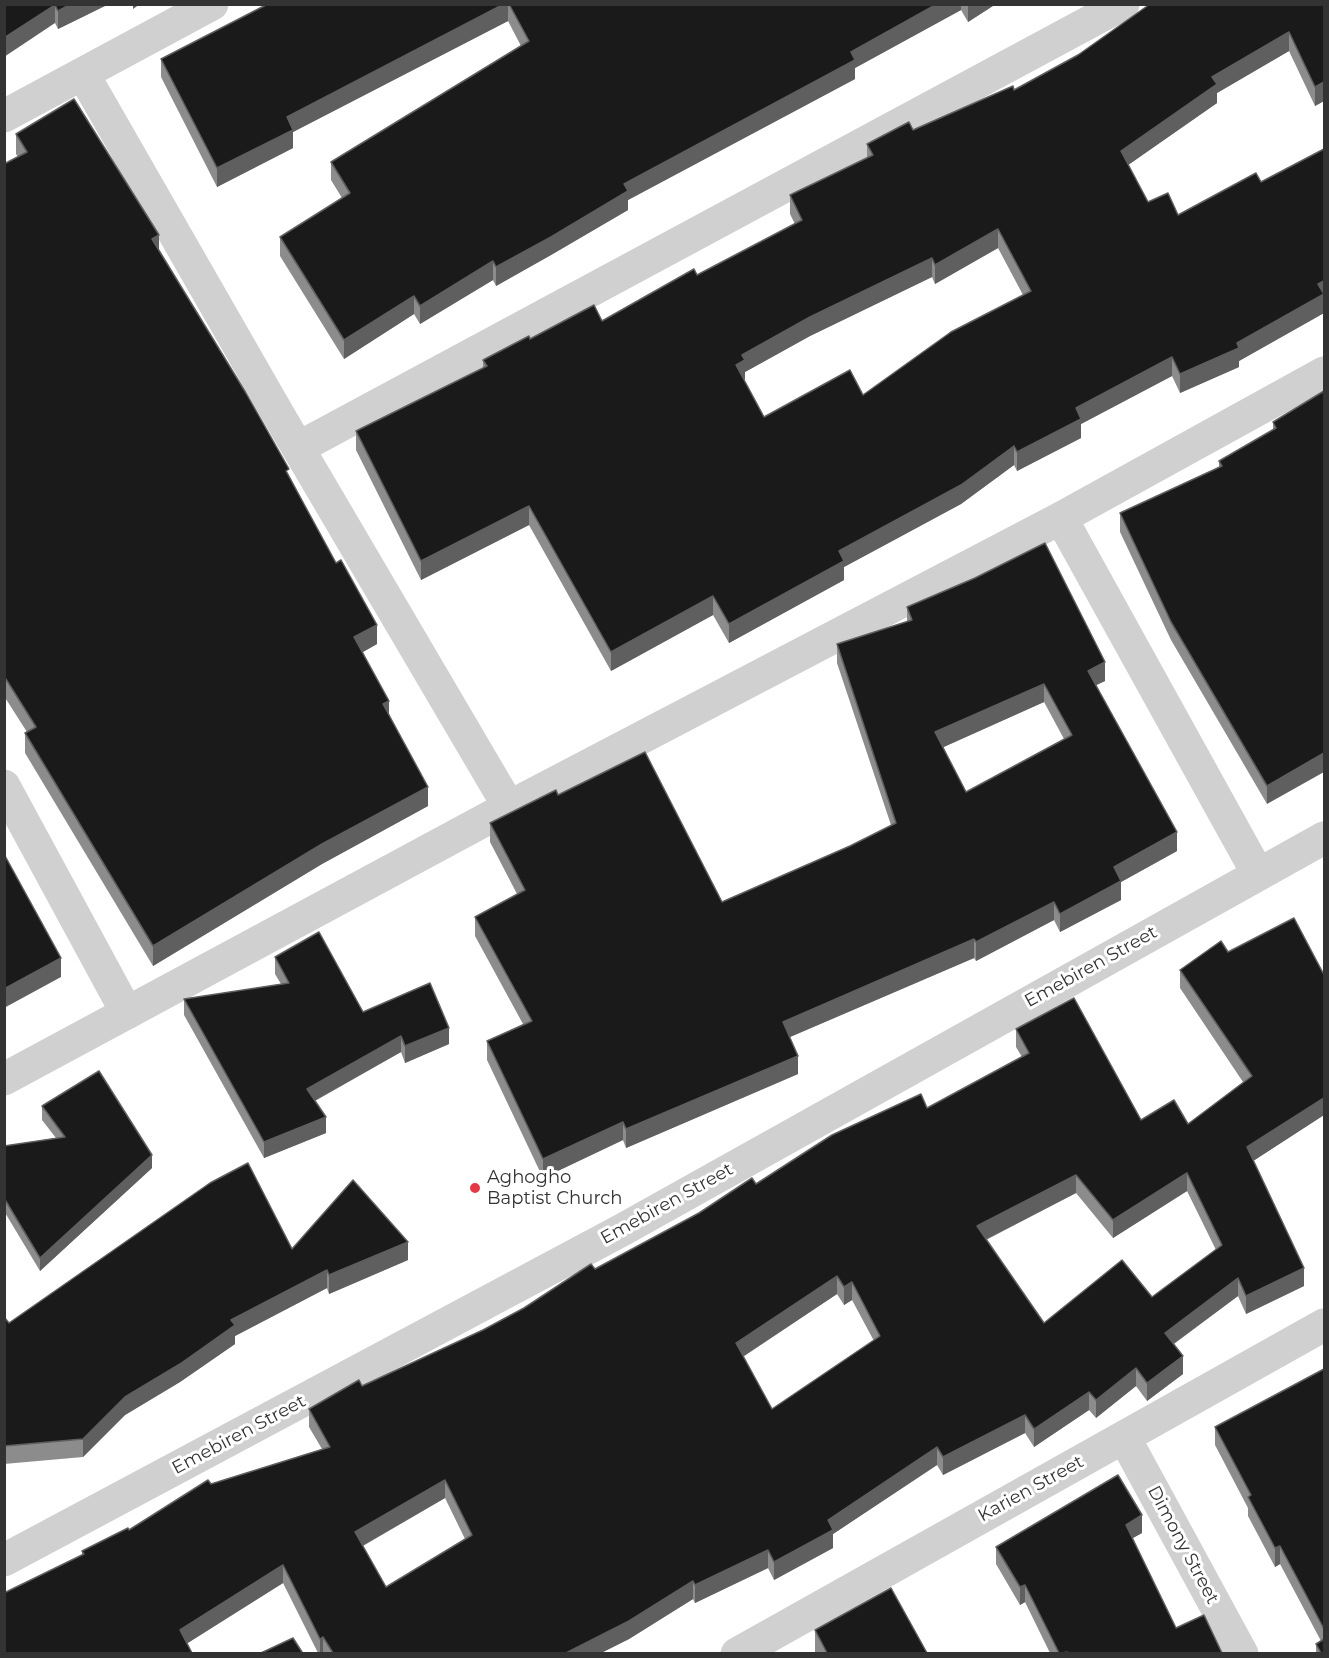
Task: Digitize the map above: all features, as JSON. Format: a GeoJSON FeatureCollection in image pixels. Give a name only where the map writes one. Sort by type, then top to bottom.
{"type":"FeatureCollection","features":[{"type":"Feature","properties":{"kind":"street"},"geometry":{"type":"LineString","coordinates":[[4,116],[212,4]]}},
{"type":"Feature","properties":{"kind":"street"},"geometry":{"type":"LineString","coordinates":[[298,448],[1123,4]]}},
{"type":"Feature","properties":{"kind":"street"},"geometry":{"type":"LineString","coordinates":[[83,74],[298,448],[509,807]]}},
{"type":"Feature","properties":{"kind":"street"},"geometry":{"type":"LineString","coordinates":[[4,1079],[509,807],[1061,518],[1324,373]]}},
{"type":"Feature","properties":{"kind":"street"},"geometry":{"type":"LineString","coordinates":[[1061,518],[1258,874]]}},
{"type":"Feature","properties":{"kind":"street"},"geometry":{"type":"LineString","coordinates":[[4,786],[127,1014]]}},
{"type":"Feature","properties":{"kind":"street","name":"Emebiren Street"},"geometry":{"type":"LineString","coordinates":[[4,1560],[611,1236],[1324,838]]}},
{"type":"Feature","properties":{"kind":"street","name":"Karien Street"},"geometry":{"type":"LineString","coordinates":[[737,1653],[1324,1325]]}},
{"type":"Feature","properties":{"kind":"street","name":"Dimony Street"},"geometry":{"type":"LineString","coordinates":[[1124,1437],[1242,1653]]}},
{"type":"Feature","properties":{"kind":"building"},"geometry":{"type":"Polygon","coordinates":[[[4,4],[71,4],[58,11],[55,5],[4,38],[4,4]]]}},
{"type":"Feature","properties":{"kind":"building"},"geometry":{"type":"Polygon","coordinates":[[[266,4],[504,4],[287,117],[293,130],[217,168],[161,59],[266,4]]]}},
{"type":"Feature","properties":{"kind":"building"},"geometry":{"type":"Polygon","coordinates":[[[509,4],[937,4],[851,52],[855,60],[624,184],[628,191],[551,237],[496,267],[493,261],[420,306],[414,296],[344,340],[280,237],[350,193],[331,162],[529,41],[509,4]]]}},
{"type":"Feature","properties":{"kind":"building"},"geometry":{"type":"Polygon","coordinates":[[[1150,4],[1324,4],[1324,82],[1315,87],[1289,32],[1212,77],[1217,84],[1121,151],[1148,202],[1168,193],[1178,215],[1256,173],[1261,182],[1324,149],[1324,281],[1318,284],[1324,294],[1237,343],[1239,348],[1180,374],[1172,357],[1076,408],[1081,419],[1017,452],[1014,446],[961,485],[839,551],[844,561],[729,624],[713,596],[611,652],[529,506],[421,561],[356,431],[487,366],[483,360],[529,336],[530,339],[594,305],[602,321],[694,269],[697,275],[802,220],[790,195],[873,155],[867,144],[909,122],[913,130],[1013,86],[1014,90],[1078,55],[1150,4]],[[998,229],[935,265],[932,258],[810,317],[742,355],[745,360],[736,365],[764,417],[850,370],[863,395],[951,332],[1031,291],[998,229]]]}},
{"type":"Feature","properties":{"kind":"building"},"geometry":{"type":"Polygon","coordinates":[[[74,99],[159,235],[152,239],[246,393],[289,469],[286,471],[336,563],[341,560],[377,625],[354,637],[389,701],[383,704],[428,787],[322,844],[153,946],[25,733],[36,727],[4,676],[4,164],[27,152],[16,134],[74,99]]]}},
{"type":"Feature","properties":{"kind":"building"},"geometry":{"type":"Polygon","coordinates":[[[1324,391],[1324,753],[1267,786],[1171,622],[1120,513],[1222,466],[1219,461],[1276,428],[1273,422],[1324,391]]]}},
{"type":"Feature","properties":{"kind":"building"},"geometry":{"type":"Polygon","coordinates":[[[1045,543],[1105,662],[1088,671],[1177,832],[1114,867],[1121,881],[1060,914],[1054,902],[976,942],[974,939],[783,1022],[798,1056],[626,1129],[623,1122],[543,1159],[487,1041],[532,1021],[475,917],[525,890],[490,823],[556,790],[558,795],[645,752],[722,902],[850,846],[896,823],[837,644],[912,620],[907,607],[975,578],[1045,543]],[[1044,684],[935,732],[966,792],[1072,735],[1044,684]]]}},
{"type":"Feature","properties":{"kind":"building"},"geometry":{"type":"Polygon","coordinates":[[[4,854],[61,958],[4,989],[4,854]]]}},
{"type":"Feature","properties":{"kind":"building"},"geometry":{"type":"Polygon","coordinates":[[[1294,918],[1324,973],[1324,1098],[1247,1147],[1304,1268],[1246,1296],[1238,1278],[1165,1333],[1183,1356],[1147,1383],[1136,1368],[1096,1400],[1089,1392],[1034,1429],[1025,1415],[943,1457],[937,1447],[828,1520],[833,1530],[774,1562],[768,1550],[695,1585],[693,1581],[629,1621],[566,1653],[333,1653],[323,1637],[320,1639],[283,1565],[180,1630],[192,1653],[4,1653],[4,1593],[84,1554],[82,1551],[128,1528],[129,1530],[208,1480],[211,1484],[330,1447],[309,1409],[359,1380],[362,1386],[483,1330],[524,1308],[591,1264],[595,1269],[699,1213],[752,1178],[756,1184],[832,1135],[921,1094],[927,1108],[1029,1053],[1016,1029],[1074,998],[1141,1120],[1174,1100],[1188,1124],[1252,1076],[1180,970],[1221,941],[1228,952],[1294,918]],[[1187,1173],[1113,1220],[1076,1175],[977,1226],[1044,1323],[1122,1260],[1152,1297],[1222,1245],[1187,1173]],[[837,1276],[736,1343],[772,1409],[880,1336],[852,1282],[844,1287],[837,1276]],[[445,1480],[355,1532],[386,1587],[472,1535],[445,1480]]]}},
{"type":"Feature","properties":{"kind":"building"},"geometry":{"type":"Polygon","coordinates":[[[319,932],[363,1012],[430,983],[449,1028],[405,1046],[401,1036],[307,1089],[326,1117],[264,1142],[184,999],[289,983],[275,957],[319,932]]]}},
{"type":"Feature","properties":{"kind":"building"},"geometry":{"type":"Polygon","coordinates":[[[99,1071],[152,1155],[40,1258],[4,1198],[4,1146],[65,1137],[42,1106],[99,1071]]]}},
{"type":"Feature","properties":{"kind":"building"},"geometry":{"type":"Polygon","coordinates":[[[248,1163],[292,1249],[353,1180],[408,1242],[329,1275],[327,1270],[231,1320],[235,1325],[180,1364],[125,1397],[83,1439],[4,1446],[4,1317],[9,1323],[210,1183],[248,1163]]]}},
{"type":"Feature","properties":{"kind":"building"},"geometry":{"type":"Polygon","coordinates":[[[1324,1369],[1324,1629],[1280,1546],[1275,1548],[1248,1497],[1251,1495],[1215,1427],[1324,1369]]]}},
{"type":"Feature","properties":{"kind":"building"},"geometry":{"type":"Polygon","coordinates":[[[1118,1475],[1142,1515],[1126,1525],[1176,1628],[1204,1615],[1222,1653],[1059,1653],[1025,1585],[1020,1587],[996,1547],[1118,1475]]]}},
{"type":"Feature","properties":{"kind":"building"},"geometry":{"type":"Polygon","coordinates":[[[891,1588],[927,1653],[827,1653],[815,1630],[891,1588]]]}},
{"type":"Feature","properties":{"kind":"building"},"geometry":{"type":"Polygon","coordinates":[[[293,1638],[302,1652],[261,1653],[293,1638]]]}},
{"type":"Feature","properties":{"kind":"building"},"geometry":{"type":"Polygon","coordinates":[[[1324,1639],[1324,1653],[1321,1653],[1316,1644],[1324,1639]]]}},
{"type":"Feature","properties":{"kind":"place","name":"Aghogho Baptist Church"},"geometry":{"type":"Point","coordinates":[475,1188]}}]}
